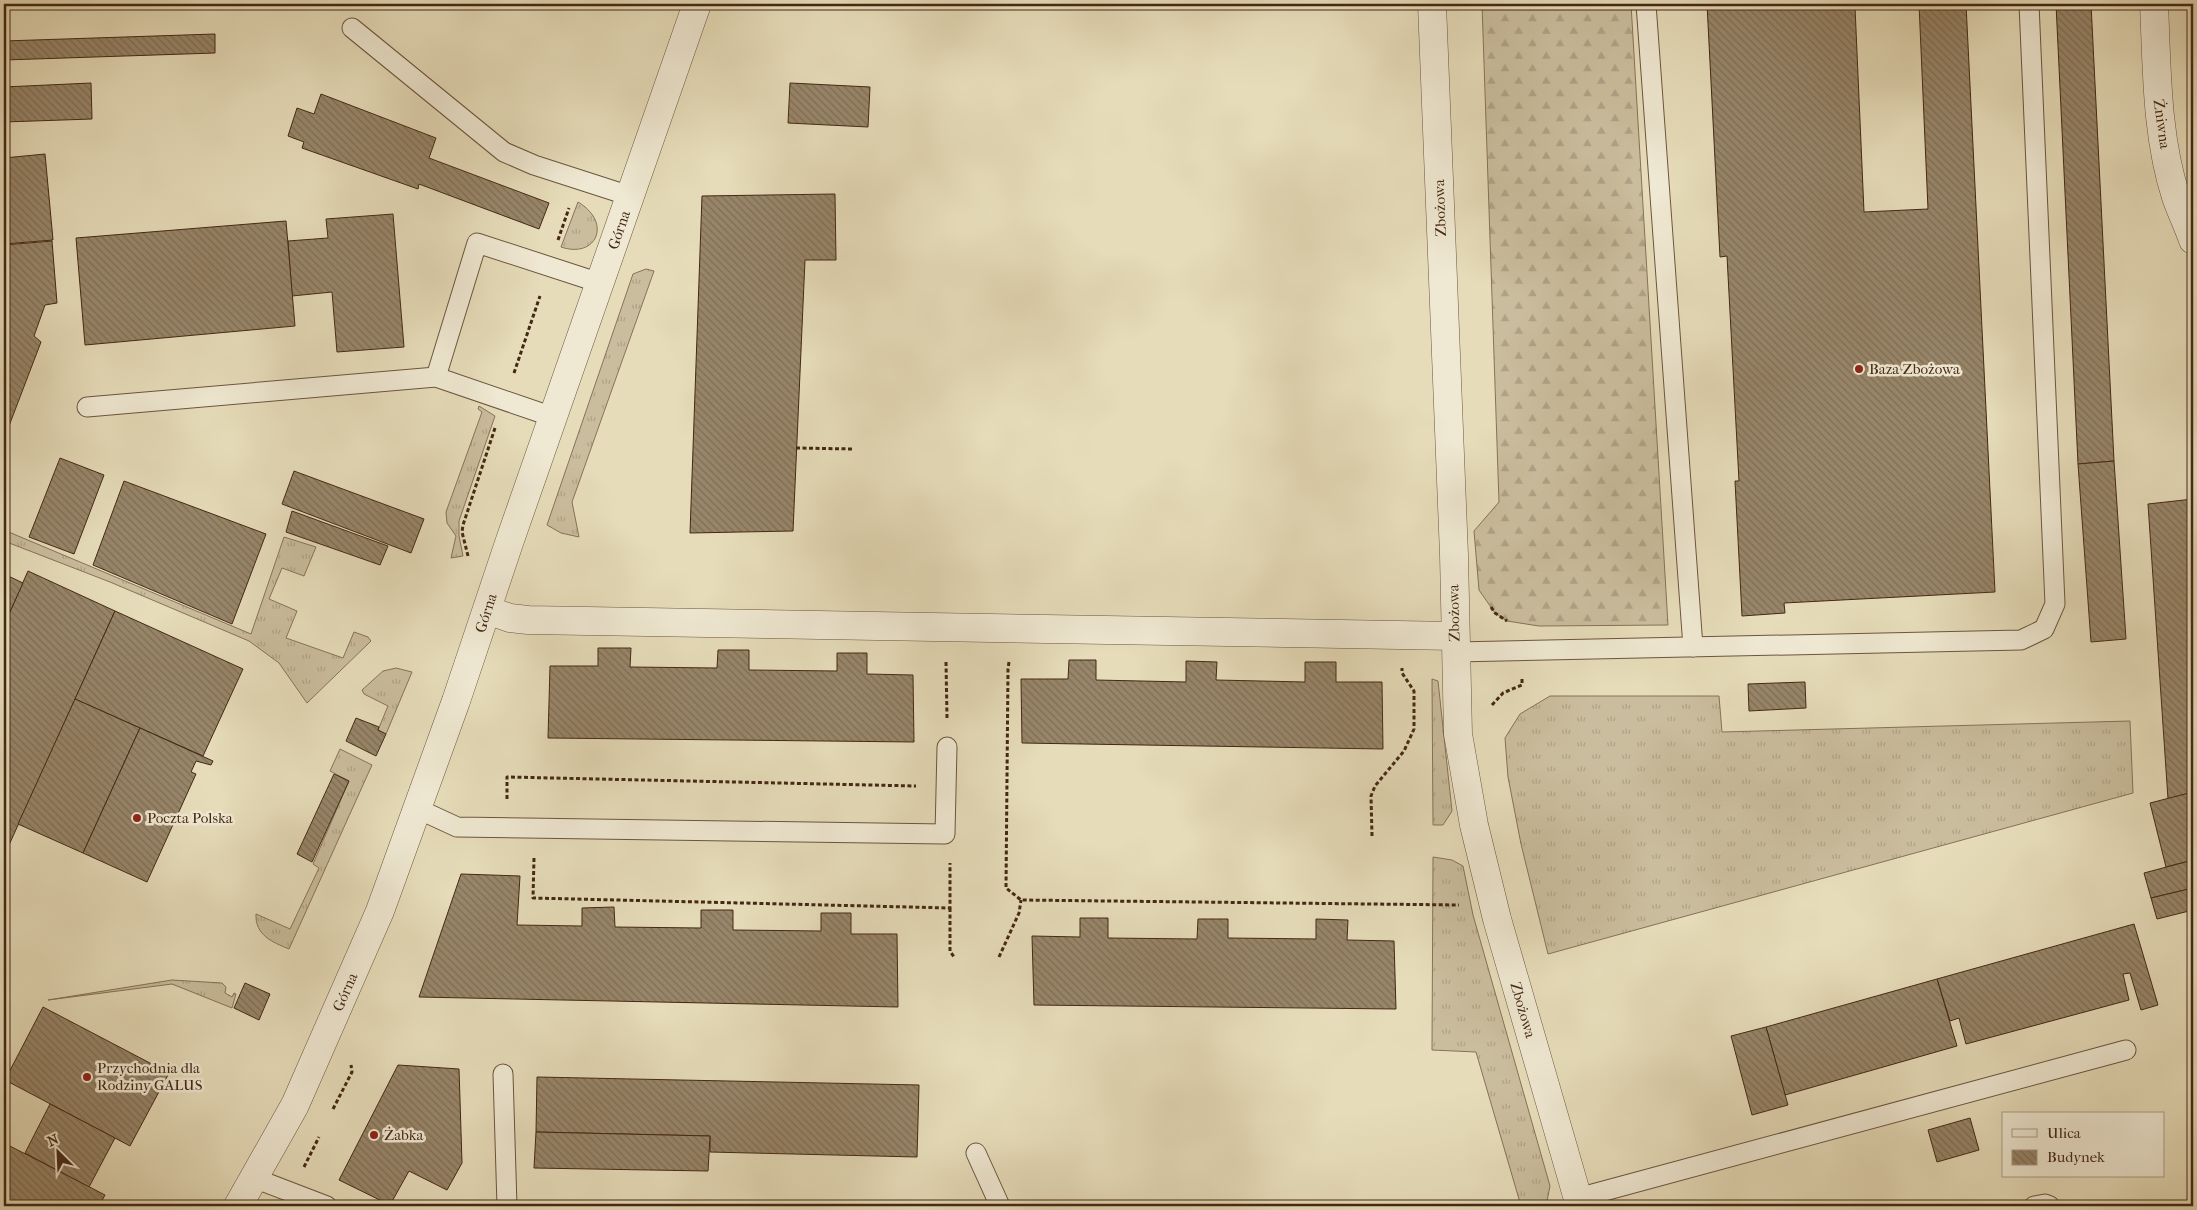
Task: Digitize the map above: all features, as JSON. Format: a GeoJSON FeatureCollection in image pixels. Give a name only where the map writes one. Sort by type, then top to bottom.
{"type":"FeatureCollection","features":[{"type":"Feature","properties":{"kind":"street","name":"Górna"},"geometry":{"type":"LineString","coordinates":[[238,1206],[295,1105],[380,911],[418,809],[697,4]]}},
{"type":"Feature","properties":{"kind":"street","name":"Zbożowa"},"geometry":{"type":"LineString","coordinates":[[1432,4],[1454,555],[1458,734],[1474,825],[1493,906],[1579,1202]]}},
{"type":"Feature","properties":{"kind":"street","name":"Żniwna"},"geometry":{"type":"LineString","coordinates":[[2154,4],[2158,104],[2165,149],[2176,196],[2193,240]]}},
{"type":"Feature","properties":{"kind":"street"},"geometry":{"type":"LineString","coordinates":[[487,610],[510,618],[528,620],[1455,644]]}},
{"type":"Feature","properties":{"kind":"lane"},"geometry":{"type":"LineString","coordinates":[[1646,4],[1693,647]]}},
{"type":"Feature","properties":{"kind":"lane"},"geometry":{"type":"LineString","coordinates":[[1455,644],[1519,650],[2021,640],[2044,629],[2056,604],[2029,4]]}},
{"type":"Feature","properties":{"kind":"lane"},"geometry":{"type":"LineString","coordinates":[[352,28],[504,152],[534,165],[630,196]]}},
{"type":"Feature","properties":{"kind":"lane"},"geometry":{"type":"LineString","coordinates":[[436,377],[477,243],[600,283]]}},
{"type":"Feature","properties":{"kind":"lane"},"geometry":{"type":"LineString","coordinates":[[87,407],[436,377],[553,417]]}},
{"type":"Feature","properties":{"kind":"lane"},"geometry":{"type":"LineString","coordinates":[[418,809],[457,827],[945,834],[948,747]]}},
{"type":"Feature","properties":{"kind":"lane"},"geometry":{"type":"LineString","coordinates":[[1579,1202],[2126,1050]]}},
{"type":"Feature","properties":{"kind":"lane"},"geometry":{"type":"LineString","coordinates":[[503,1074],[508,1206]]}},
{"type":"Feature","properties":{"kind":"lane"},"geometry":{"type":"LineString","coordinates":[[976,1153],[1000,1206]]}},
{"type":"Feature","properties":{"kind":"lane"},"geometry":{"type":"LineString","coordinates":[[254,1178],[327,1206]]}},
{"type":"Feature","properties":{"kind":"lane"},"geometry":{"type":"LineString","coordinates":[[2034,1206],[2045,1204],[2050,1206]]}},
{"type":"Feature","properties":{"kind":"path"},"geometry":{"type":"LineString","coordinates":[[469,560],[463,525],[578,180]]}},
{"type":"Feature","properties":{"kind":"path"},"geometry":{"type":"LineString","coordinates":[[796,448],[854,449]]}},
{"type":"Feature","properties":{"kind":"path"},"geometry":{"type":"LineString","coordinates":[[1489,606],[1506,621],[1517,623],[1522,686],[1503,694],[1489,709]]}},
{"type":"Feature","properties":{"kind":"path"},"geometry":{"type":"LineString","coordinates":[[1011,656],[1008,669],[1006,888],[1021,900],[1493,906]]}},
{"type":"Feature","properties":{"kind":"path"},"geometry":{"type":"LineString","coordinates":[[1372,836],[1371,796],[1375,786],[1404,751],[1414,729],[1414,691],[1402,673],[1401,662]]}},
{"type":"Feature","properties":{"kind":"path"},"geometry":{"type":"LineString","coordinates":[[506,828],[507,777],[947,786]]}},
{"type":"Feature","properties":{"kind":"path"},"geometry":{"type":"LineString","coordinates":[[535,828],[533,898],[950,908]]}},
{"type":"Feature","properties":{"kind":"path"},"geometry":{"type":"LineString","coordinates":[[945,834],[950,850],[950,951],[954,957]]}},
{"type":"Feature","properties":{"kind":"path"},"geometry":{"type":"LineString","coordinates":[[999,957],[1019,913],[1021,900]]}},
{"type":"Feature","properties":{"kind":"green space"},"geometry":{"type":"Polygon","coordinates":[[[1482,4],[1631,4],[1668,625],[1539,626],[1507,621],[1495,613],[1479,590],[1474,531],[1499,502],[1482,4]]]}},
{"type":"Feature","properties":{"kind":"green space"},"geometry":{"type":"Polygon","coordinates":[[[578,202],[589,210],[595,220],[596,237],[591,244],[583,248],[561,247],[578,202]]]}},
{"type":"Feature","properties":{"kind":"green space"},"geometry":{"type":"Polygon","coordinates":[[[646,269],[654,271],[572,502],[579,537],[561,533],[547,525],[633,274],[646,269]]]}},
{"type":"Feature","properties":{"kind":"green space"},"geometry":{"type":"Polygon","coordinates":[[[479,406],[495,416],[459,521],[459,536],[463,556],[451,558],[456,536],[447,523],[446,512],[482,412],[478,409],[479,406]]]}},
{"type":"Feature","properties":{"kind":"green space"},"geometry":{"type":"Polygon","coordinates":[[[4,530],[251,634],[284,537],[316,547],[304,576],[282,568],[269,599],[297,611],[286,638],[343,658],[354,632],[368,637],[371,641],[307,703],[279,663],[249,641],[110,582],[4,541],[4,530]]]}},
{"type":"Feature","properties":{"kind":"green space"},"geometry":{"type":"Polygon","coordinates":[[[396,668],[412,672],[386,734],[378,730],[388,706],[364,694],[362,690],[383,671],[396,668]]]}},
{"type":"Feature","properties":{"kind":"green space"},"geometry":{"type":"Polygon","coordinates":[[[1432,679],[1438,681],[1452,811],[1443,825],[1433,825],[1432,679]]]}},
{"type":"Feature","properties":{"kind":"green space"},"geometry":{"type":"Polygon","coordinates":[[[1550,696],[1719,696],[1722,732],[2130,721],[2133,793],[1548,954],[1521,844],[1508,777],[1505,738],[1520,714],[1550,696]]]}},
{"type":"Feature","properties":{"kind":"green space"},"geometry":{"type":"Polygon","coordinates":[[[340,749],[372,765],[289,949],[266,937],[258,927],[256,914],[290,929],[319,868],[313,864],[349,781],[330,771],[340,749]]]}},
{"type":"Feature","properties":{"kind":"green space"},"geometry":{"type":"Polygon","coordinates":[[[1433,857],[1452,860],[1463,866],[1473,915],[1550,1186],[1546,1206],[1521,1206],[1476,1052],[1432,1050],[1433,857]]]}},
{"type":"Feature","properties":{"kind":"green space"},"geometry":{"type":"Polygon","coordinates":[[[172,980],[222,983],[226,987],[225,993],[232,997],[234,993],[236,994],[232,1008],[172,984],[48,1000],[172,980]]]}},
{"type":"Feature","properties":{"kind":"building","name":"Baza Zbożowa"},"geometry":{"type":"Polygon","coordinates":[[[1707,4],[1919,4],[1966,4],[1995,592],[1784,603],[1785,613],[1742,616],[1735,481],[1739,481],[1727,256],[1720,257],[1707,4]],[[1919,4],[1855,7],[1864,212],[1928,209],[1919,4]]]}},
{"type":"Feature","properties":{"kind":"building"},"geometry":{"type":"Polygon","coordinates":[[[2056,4],[2091,4],[2114,461],[2078,464],[2056,4]]]}},
{"type":"Feature","properties":{"kind":"building"},"geometry":{"type":"Polygon","coordinates":[[[215,34],[215,53],[4,60],[4,41],[215,34]]]}},
{"type":"Feature","properties":{"kind":"building"},"geometry":{"type":"Polygon","coordinates":[[[91,83],[92,119],[4,122],[4,87],[91,83]]]}},
{"type":"Feature","properties":{"kind":"building"},"geometry":{"type":"Polygon","coordinates":[[[790,83],[870,87],[868,127],[788,123],[790,83]]]}},
{"type":"Feature","properties":{"kind":"building"},"geometry":{"type":"Polygon","coordinates":[[[321,94],[436,138],[429,158],[549,203],[539,229],[419,184],[418,189],[302,148],[304,142],[288,136],[297,108],[314,114],[321,94]]]}},
{"type":"Feature","properties":{"kind":"building"},"geometry":{"type":"Polygon","coordinates":[[[45,154],[53,240],[4,244],[4,158],[45,154]]]}},
{"type":"Feature","properties":{"kind":"building"},"geometry":{"type":"Polygon","coordinates":[[[835,194],[836,260],[805,260],[793,531],[690,533],[702,196],[835,194]]]}},
{"type":"Feature","properties":{"kind":"building"},"geometry":{"type":"Polygon","coordinates":[[[393,214],[404,347],[337,352],[332,292],[292,296],[288,241],[328,238],[326,219],[393,214]]]}},
{"type":"Feature","properties":{"kind":"building"},"geometry":{"type":"Polygon","coordinates":[[[286,221],[295,326],[85,345],[76,238],[286,221]]]}},
{"type":"Feature","properties":{"kind":"building"},"geometry":{"type":"Polygon","coordinates":[[[52,241],[57,303],[45,305],[34,336],[41,342],[4,439],[4,245],[52,241]]]}},
{"type":"Feature","properties":{"kind":"building"},"geometry":{"type":"Polygon","coordinates":[[[60,458],[104,475],[74,554],[29,537],[60,458]]]}},
{"type":"Feature","properties":{"kind":"building"},"geometry":{"type":"Polygon","coordinates":[[[2114,461],[2126,639],[2091,642],[2078,464],[2114,461]]]}},
{"type":"Feature","properties":{"kind":"building"},"geometry":{"type":"Polygon","coordinates":[[[294,471],[424,519],[411,553],[282,504],[294,471]]]}},
{"type":"Feature","properties":{"kind":"building"},"geometry":{"type":"Polygon","coordinates":[[[124,481],[266,534],[232,624],[93,565],[124,481]]]}},
{"type":"Feature","properties":{"kind":"building"},"geometry":{"type":"Polygon","coordinates":[[[2193,499],[2193,792],[2168,799],[2148,504],[2193,499]]]}},
{"type":"Feature","properties":{"kind":"building"},"geometry":{"type":"Polygon","coordinates":[[[292,511],[388,546],[380,565],[286,532],[292,511]]]}},
{"type":"Feature","properties":{"kind":"building"},"geometry":{"type":"Polygon","coordinates":[[[28,571],[115,611],[4,856],[4,625],[28,571]]]}},
{"type":"Feature","properties":{"kind":"building"},"geometry":{"type":"Polygon","coordinates":[[[4,574],[23,583],[4,625],[4,574]]]}},
{"type":"Feature","properties":{"kind":"building"},"geometry":{"type":"Polygon","coordinates":[[[115,611],[243,669],[203,756],[75,699],[115,611]]]}},
{"type":"Feature","properties":{"kind":"building"},"geometry":{"type":"Polygon","coordinates":[[[598,648],[631,648],[630,667],[717,668],[718,650],[749,650],[749,670],[837,671],[837,653],[867,653],[867,674],[913,675],[914,742],[548,738],[550,666],[598,666],[598,648]]]}},
{"type":"Feature","properties":{"kind":"building"},"geometry":{"type":"Polygon","coordinates":[[[1069,660],[1096,660],[1096,680],[1186,682],[1186,661],[1217,662],[1216,680],[1305,682],[1305,662],[1336,662],[1336,682],[1382,682],[1383,749],[1022,743],[1021,679],[1068,679],[1069,660]]]}},
{"type":"Feature","properties":{"kind":"building"},"geometry":{"type":"Polygon","coordinates":[[[1805,682],[1806,708],[1749,711],[1748,684],[1805,682]]]}},
{"type":"Feature","properties":{"kind":"building"},"geometry":{"type":"Polygon","coordinates":[[[75,699],[140,728],[83,853],[18,824],[75,699]]]}},
{"type":"Feature","properties":{"kind":"building"},"geometry":{"type":"Polygon","coordinates":[[[356,718],[379,727],[378,730],[386,734],[376,756],[346,741],[356,718]]]}},
{"type":"Feature","properties":{"kind":"building"},"geometry":{"type":"Polygon","coordinates":[[[140,728],[213,761],[211,765],[196,761],[191,772],[196,774],[147,882],[83,853],[140,728]]]}},
{"type":"Feature","properties":{"kind":"building"},"geometry":{"type":"Polygon","coordinates":[[[334,774],[349,781],[312,862],[297,854],[334,774]]]}},
{"type":"Feature","properties":{"kind":"building"},"geometry":{"type":"Polygon","coordinates":[[[2193,792],[2193,860],[2166,867],[2150,803],[2193,792]]]}},
{"type":"Feature","properties":{"kind":"building"},"geometry":{"type":"Polygon","coordinates":[[[2193,860],[2193,888],[2151,898],[2144,873],[2193,860]]]}},
{"type":"Feature","properties":{"kind":"building"},"geometry":{"type":"Polygon","coordinates":[[[461,874],[520,876],[517,925],[582,926],[582,908],[614,907],[615,927],[701,928],[701,910],[733,910],[733,930],[821,931],[821,913],[851,913],[851,934],[897,934],[898,1007],[419,997],[461,874]]]}},
{"type":"Feature","properties":{"kind":"building"},"geometry":{"type":"Polygon","coordinates":[[[2193,888],[2193,910],[2157,919],[2151,898],[2193,888]]]}},
{"type":"Feature","properties":{"kind":"building"},"geometry":{"type":"Polygon","coordinates":[[[1080,918],[1108,918],[1108,938],[1197,939],[1198,919],[1228,919],[1228,938],[1316,939],[1316,919],[1348,920],[1347,940],[1394,941],[1396,1009],[1034,1005],[1032,936],[1080,937],[1080,918]]]}},
{"type":"Feature","properties":{"kind":"building"},"geometry":{"type":"Polygon","coordinates":[[[2134,924],[2158,1005],[2141,1010],[2130,973],[2123,974],[2129,1000],[1966,1044],[1959,1018],[1950,1021],[1937,979],[2134,924]]]}},
{"type":"Feature","properties":{"kind":"building"},"geometry":{"type":"Polygon","coordinates":[[[1937,979],[1957,1046],[1785,1095],[1766,1027],[1937,979]]]}},
{"type":"Feature","properties":{"kind":"building"},"geometry":{"type":"Polygon","coordinates":[[[245,983],[270,994],[259,1020],[234,1008],[245,983]]]}},
{"type":"Feature","properties":{"kind":"building","name":"Przychodnia dla Rodziny GALUS"},"geometry":{"type":"Polygon","coordinates":[[[43,1007],[169,1073],[130,1146],[5,1080],[43,1007]]]}},
{"type":"Feature","properties":{"kind":"building"},"geometry":{"type":"Polygon","coordinates":[[[1766,1027],[1788,1105],[1752,1115],[1731,1036],[1766,1027]]]}},
{"type":"Feature","properties":{"kind":"building"},"geometry":{"type":"Polygon","coordinates":[[[398,1065],[459,1069],[462,1163],[447,1190],[409,1171],[390,1205],[339,1180],[398,1065]]]}},
{"type":"Feature","properties":{"kind":"building"},"geometry":{"type":"Polygon","coordinates":[[[537,1077],[919,1085],[917,1157],[710,1152],[710,1136],[536,1132],[537,1077]]]}},
{"type":"Feature","properties":{"kind":"building"},"geometry":{"type":"Polygon","coordinates":[[[50,1104],[115,1138],[89,1187],[25,1153],[50,1104]]]}},
{"type":"Feature","properties":{"kind":"building"},"geometry":{"type":"Polygon","coordinates":[[[1970,1118],[1979,1150],[1937,1162],[1928,1130],[1970,1118]]]}},
{"type":"Feature","properties":{"kind":"building"},"geometry":{"type":"Polygon","coordinates":[[[536,1132],[710,1136],[708,1171],[534,1168],[536,1132]]]}},
{"type":"Feature","properties":{"kind":"building"},"geometry":{"type":"Polygon","coordinates":[[[6,1144],[105,1195],[99,1206],[4,1206],[4,1148],[6,1144]]]}},
{"type":"Feature","properties":{"kind":"place","name":"Baza Zbożowa"},"geometry":{"type":"Point","coordinates":[1859,369]}},
{"type":"Feature","properties":{"kind":"place","name":"Poczta Polska"},"geometry":{"type":"Point","coordinates":[137,818]}},
{"type":"Feature","properties":{"kind":"place","name":"Przychodnia dla Rodziny GALUS"},"geometry":{"type":"Point","coordinates":[87,1077]}},
{"type":"Feature","properties":{"kind":"place","name":"Żabka"},"geometry":{"type":"Point","coordinates":[374,1135]}}]}
